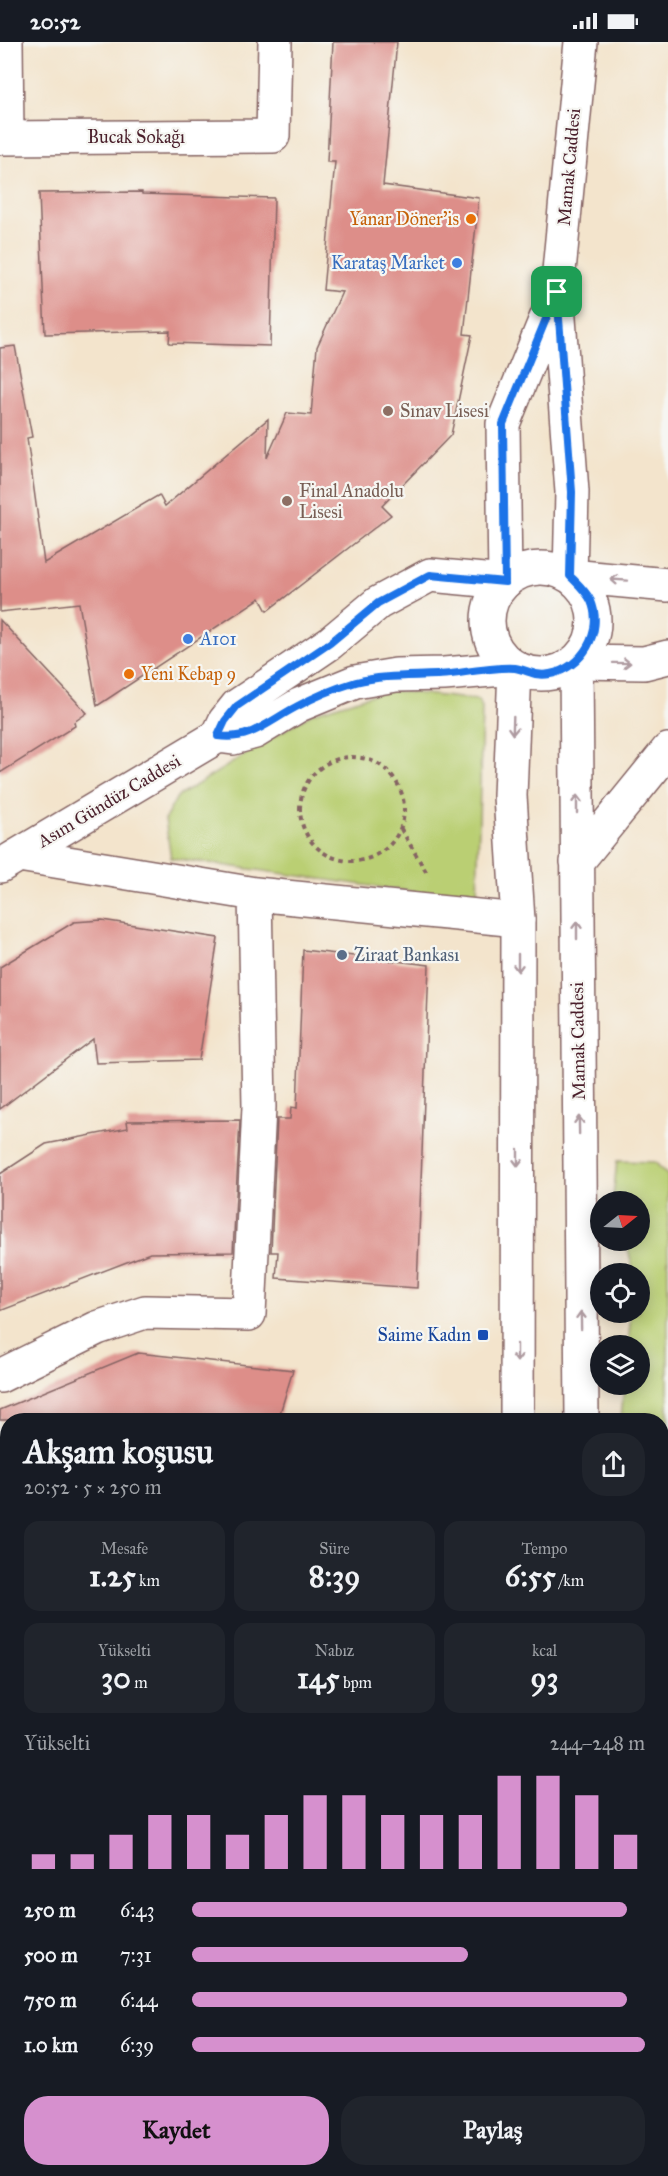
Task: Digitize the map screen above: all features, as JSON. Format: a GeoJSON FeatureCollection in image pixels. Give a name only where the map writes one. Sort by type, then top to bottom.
{"type":"FeatureCollection","features":[{"type":"Feature","properties":{"kind":"main road"},"geometry":{"type":"LineString","coordinates":[[4,138],[6,42]]}},
{"type":"Feature","properties":{"kind":"main road","name":"Bucak Sokağı"},"geometry":{"type":"LineString","coordinates":[[4,138],[273,136],[275,42]]}},
{"type":"Feature","properties":{"kind":"main road","name":"Mamak Caddesi"},"geometry":{"type":"LineString","coordinates":[[570,576],[572,492],[557,292],[581,42]]}},
{"type":"Feature","properties":{"kind":"main road","name":"Mamak Caddesi"},"geometry":{"type":"LineString","coordinates":[[505,582],[503,424],[557,292]]}},
{"type":"Feature","properties":{"kind":"main road"},"geometry":{"type":"LineString","coordinates":[[533,568],[558,570],[570,576],[583,587],[591,602],[594,618],[593,634],[586,650],[576,662],[548,675],[533,675],[515,668],[502,658],[493,644],[488,628],[489,611],[495,595],[505,582],[520,572],[533,568]]}},
{"type":"Feature","properties":{"kind":"main road","name":"Asım Gündüz Caddesi"},"geometry":{"type":"LineString","coordinates":[[10,860],[218,736],[225,721],[237,706],[330,643],[378,603],[430,575],[505,582]]}},
{"type":"Feature","properties":{"kind":"main road"},"geometry":{"type":"LineString","coordinates":[[570,576],[668,585]]}},
{"type":"Feature","properties":{"kind":"main road"},"geometry":{"type":"LineString","coordinates":[[576,662],[644,663],[668,657]]}},
{"type":"Feature","properties":{"kind":"main road","name":"Mamak Caddesi"},"geometry":{"type":"LineString","coordinates":[[576,662],[582,1413]]}},
{"type":"Feature","properties":{"kind":"main road"},"geometry":{"type":"LineString","coordinates":[[515,668],[510,796],[518,920],[517,1413]]}},
{"type":"Feature","properties":{"kind":"main road","name":"Asım Gündüz Caddesi"},"geometry":{"type":"LineString","coordinates":[[218,736],[233,738],[255,732],[299,705],[355,682],[396,675],[444,674],[515,668]]}},
{"type":"Feature","properties":{"kind":"main road"},"geometry":{"type":"LineString","coordinates":[[577,862],[668,750]]}},
{"type":"Feature","properties":{"kind":"main road"},"geometry":{"type":"LineString","coordinates":[[10,860],[255,894],[518,920]]}},
{"type":"Feature","properties":{"kind":"main road"},"geometry":{"type":"LineString","coordinates":[[0,1376],[97,1328],[145,1312],[249,1314],[259,1107],[255,894]]}},
{"type":"Feature","properties":{"kind":"path"},"geometry":{"type":"LineString","coordinates":[[343,756],[359,756],[374,761],[387,770],[397,782],[404,797],[404,814],[401,829],[391,844],[377,855],[360,861],[343,861],[326,855],[312,843],[303,828],[299,811],[301,796],[316,770],[343,756]]}},
{"type":"Feature","properties":{"kind":"green space"},"geometry":{"type":"Polygon","coordinates":[[[388,690],[478,700],[482,707],[477,901],[171,858],[165,819],[177,797],[312,713],[388,690]]]}},
{"type":"Feature","properties":{"kind":"green space"},"geometry":{"type":"Polygon","coordinates":[[[617,1161],[655,1162],[668,1176],[668,1413],[622,1413],[623,1395],[650,1395],[650,1335],[629,1335],[630,1323],[650,1323],[650,1263],[632,1263],[628,1251],[650,1251],[650,1191],[614,1191],[617,1161]]]}},
{"type":"Feature","properties":{"kind":"building"},"geometry":{"type":"Polygon","coordinates":[[[333,42],[397,42],[383,185],[479,198],[464,334],[472,335],[451,435],[382,506],[391,515],[267,611],[260,598],[97,706],[79,603],[0,612],[0,348],[15,346],[32,437],[27,438],[44,563],[159,495],[165,506],[268,419],[267,458],[287,413],[311,415],[317,347],[342,292],[323,290],[335,162],[327,162],[333,42]]]}},
{"type":"Feature","properties":{"kind":"building"},"geometry":{"type":"Polygon","coordinates":[[[142,192],[142,194],[274,198],[270,346],[169,343],[170,331],[45,334],[39,193],[142,192]]]}},
{"type":"Feature","properties":{"kind":"building"},"geometry":{"type":"Polygon","coordinates":[[[0,620],[87,713],[74,722],[75,726],[0,773],[0,620]]]}},
{"type":"Feature","properties":{"kind":"building"},"geometry":{"type":"Polygon","coordinates":[[[102,920],[218,938],[199,1060],[96,1063],[93,1039],[0,1109],[0,967],[74,922],[102,920]]]}},
{"type":"Feature","properties":{"kind":"building"},"geometry":{"type":"Polygon","coordinates":[[[303,950],[429,965],[417,1288],[276,1278],[278,1252],[271,1252],[277,1119],[290,1119],[291,1107],[297,1108],[303,950]]]}},
{"type":"Feature","properties":{"kind":"building"},"geometry":{"type":"Polygon","coordinates":[[[240,1120],[233,1252],[150,1253],[0,1311],[0,1174],[46,1144],[128,1128],[127,1121],[240,1120]]]}},
{"type":"Feature","properties":{"kind":"building"},"geometry":{"type":"Polygon","coordinates":[[[138,1353],[293,1370],[280,1413],[0,1413],[0,1410],[138,1353]]]}},
{"type":"Feature","properties":{"kind":"place","name":"Yanar Döner'is"},"geometry":{"type":"Point","coordinates":[471,219]}},
{"type":"Feature","properties":{"kind":"place","name":"Karataş Market"},"geometry":{"type":"Point","coordinates":[457,263]}},
{"type":"Feature","properties":{"kind":"place","name":"Sınav Lisesi"},"geometry":{"type":"Point","coordinates":[388,411]}},
{"type":"Feature","properties":{"kind":"place","name":"Final Anadolu Lisesi"},"geometry":{"type":"Point","coordinates":[287,501]}},
{"type":"Feature","properties":{"kind":"place","name":"A101"},"geometry":{"type":"Point","coordinates":[188,639]}},
{"type":"Feature","properties":{"kind":"place","name":"Yeni Kebap 9"},"geometry":{"type":"Point","coordinates":[129,674]}},
{"type":"Feature","properties":{"kind":"place","name":"Ziraat Bankası"},"geometry":{"type":"Point","coordinates":[342,955]}},
{"type":"Feature","properties":{"kind":"place","name":"Saime Kadın"},"geometry":{"type":"Point","coordinates":[483,1335]}},
{"type":"Feature","properties":{"kind":"route"},"geometry":{"type":"LineString","coordinates":[[557,292],[572,492],[570,576],[583,587],[591,602],[594,618],[593,634],[586,650],[576,662],[548,675],[533,675],[515,668],[444,674],[396,675],[355,682],[299,705],[255,732],[233,738],[218,736],[225,721],[237,706],[330,643],[378,603],[430,575],[505,582],[503,424],[557,292]]}}]}
